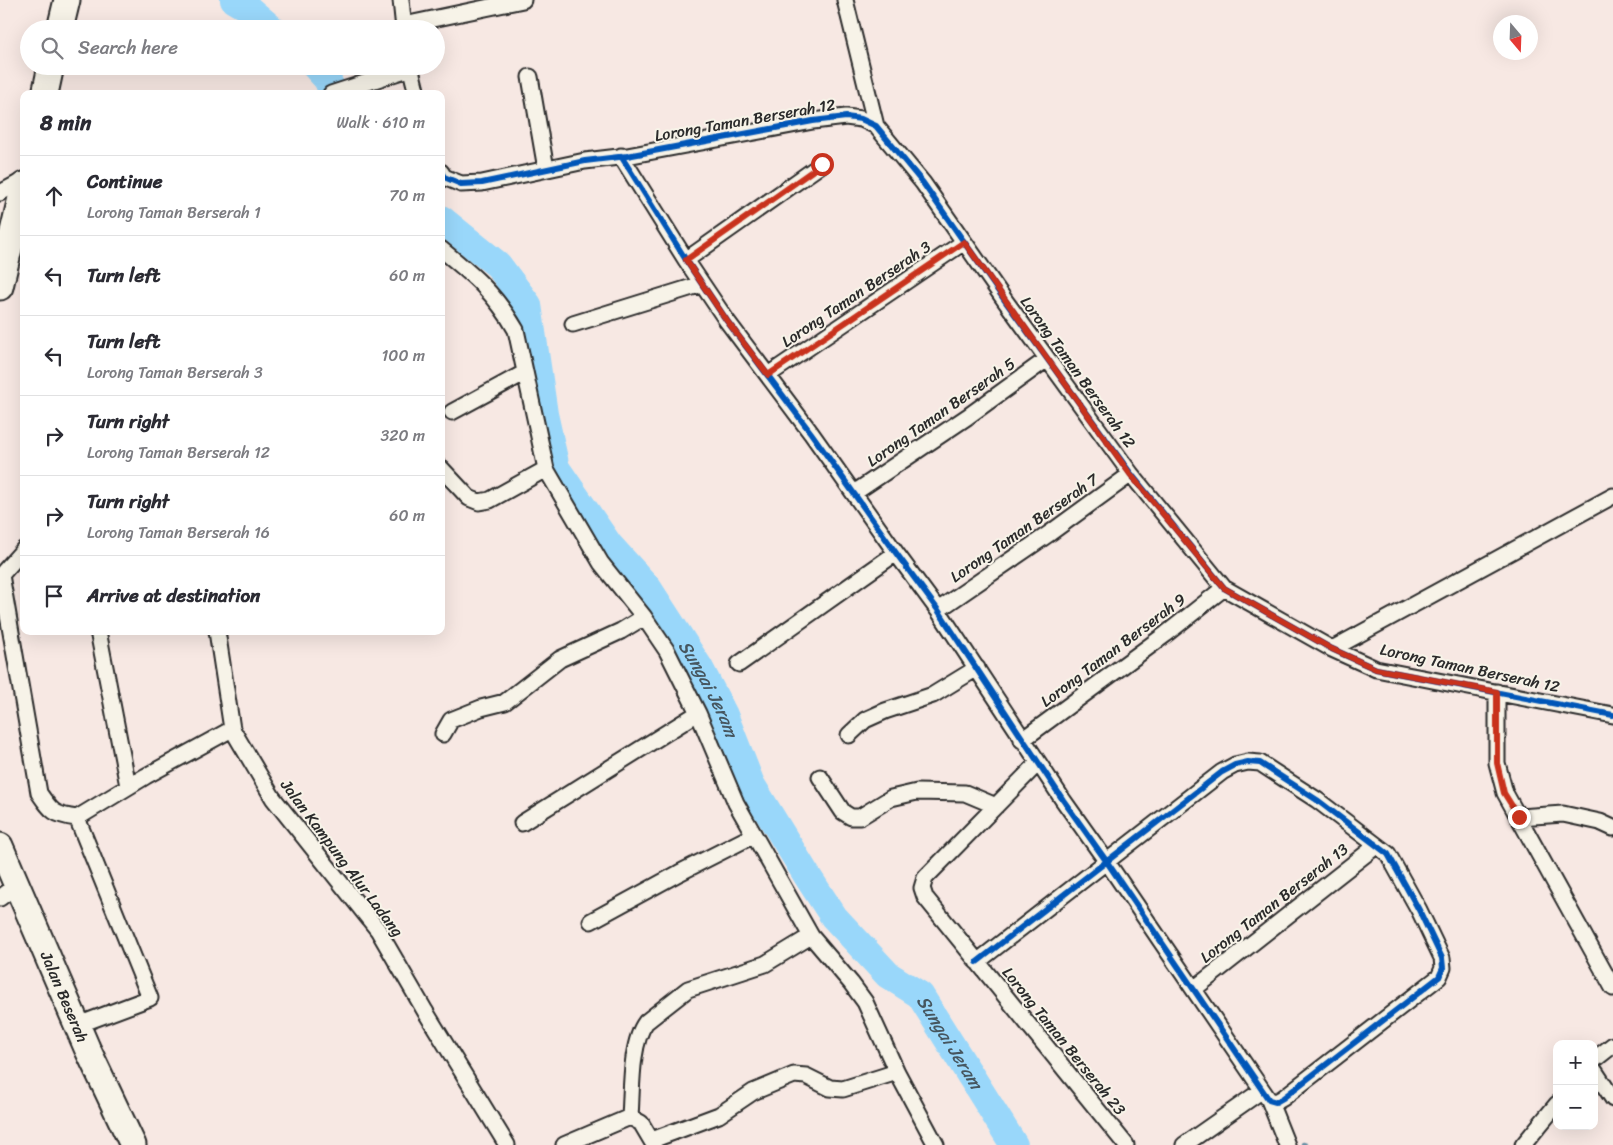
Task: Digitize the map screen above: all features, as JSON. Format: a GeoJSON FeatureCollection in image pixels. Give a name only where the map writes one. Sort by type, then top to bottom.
{"type":"FeatureCollection","features":[{"type":"Feature","properties":{"kind":"highway"},"geometry":{"type":"LineString","coordinates":[[62,20],[66,0]]}},
{"type":"Feature","properties":{"kind":"highway"},"geometry":{"type":"LineString","coordinates":[[46,90],[49,75]]}},
{"type":"Feature","properties":{"kind":"highway"},"geometry":{"type":"LineString","coordinates":[[0,287],[13,222],[20,198]]}},
{"type":"Feature","properties":{"kind":"highway","name":"Jalan Beserah"},"geometry":{"type":"LineString","coordinates":[[0,846],[9,892],[78,1025],[133,1145]]}},
{"type":"Feature","properties":{"kind":"street"},"geometry":{"type":"LineString","coordinates":[[401,0],[403,20]]}},
{"type":"Feature","properties":{"kind":"street"},"geometry":{"type":"LineString","coordinates":[[435,20],[523,0]]}},
{"type":"Feature","properties":{"kind":"street"},"geometry":{"type":"LineString","coordinates":[[844,0],[876,126]]}},
{"type":"Feature","properties":{"kind":"street"},"geometry":{"type":"LineString","coordinates":[[340,90],[386,75]]}},
{"type":"Feature","properties":{"kind":"street"},"geometry":{"type":"LineString","coordinates":[[412,75],[416,90]]}},
{"type":"Feature","properties":{"kind":"street"},"geometry":{"type":"LineString","coordinates":[[530,77],[546,169]]}},
{"type":"Feature","properties":{"kind":"street","name":"Lorong Taman Berserah 12"},"geometry":{"type":"LineString","coordinates":[[445,177],[461,184],[482,183],[585,161],[846,117],[861,119],[876,126],[923,182],[1130,474],[1224,588],[1332,649],[1376,669],[1613,716]]}},
{"type":"Feature","properties":{"kind":"street"},"geometry":{"type":"LineString","coordinates":[[622,156],[686,260],[727,321],[938,610],[1022,740],[1194,989],[1265,1096],[1287,1144]]}},
{"type":"Feature","properties":{"kind":"street"},"geometry":{"type":"LineString","coordinates":[[686,260],[822,164]]}},
{"type":"Feature","properties":{"kind":"street"},"geometry":{"type":"LineString","coordinates":[[0,193],[20,182]]}},
{"type":"Feature","properties":{"kind":"street","name":"Lorong Taman Berserah 3"},"geometry":{"type":"LineString","coordinates":[[768,375],[964,242]]}},
{"type":"Feature","properties":{"kind":"street"},"geometry":{"type":"LineString","coordinates":[[445,251],[485,286],[508,315],[516,330],[546,469],[601,563],[644,617],[667,652],[698,713],[736,803],[812,936],[865,1002],[897,1072],[936,1145]]}},
{"type":"Feature","properties":{"kind":"street"},"geometry":{"type":"LineString","coordinates":[[573,324],[702,284]]}},
{"type":"Feature","properties":{"kind":"street","name":"Lorong Taman Berserah 5"},"geometry":{"type":"LineString","coordinates":[[854,493],[967,417],[1048,359]]}},
{"type":"Feature","properties":{"kind":"street"},"geometry":{"type":"LineString","coordinates":[[452,412],[524,373]]}},
{"type":"Feature","properties":{"kind":"street"},"geometry":{"type":"LineString","coordinates":[[445,472],[470,498],[479,502],[490,500],[546,469]]}},
{"type":"Feature","properties":{"kind":"street","name":"Lorong Taman Berserah 7"},"geometry":{"type":"LineString","coordinates":[[938,610],[1050,533],[1130,474]]}},
{"type":"Feature","properties":{"kind":"street"},"geometry":{"type":"LineString","coordinates":[[1332,649],[1613,496]]}},
{"type":"Feature","properties":{"kind":"street"},"geometry":{"type":"LineString","coordinates":[[20,553],[0,575],[39,793],[49,808],[60,816],[77,818],[128,786],[232,729]]}},
{"type":"Feature","properties":{"kind":"street"},"geometry":{"type":"LineString","coordinates":[[739,664],[896,554]]}},
{"type":"Feature","properties":{"kind":"street","name":"Lorong Taman Berserah 9"},"geometry":{"type":"LineString","coordinates":[[1022,740],[1166,634],[1224,588]]}},
{"type":"Feature","properties":{"kind":"street"},"geometry":{"type":"LineString","coordinates":[[442,734],[451,720],[482,708],[505,702],[560,659],[621,631],[644,617]]}},
{"type":"Feature","properties":{"kind":"street"},"geometry":{"type":"LineString","coordinates":[[99,635],[128,786]]}},
{"type":"Feature","properties":{"kind":"street","name":"Jalan Kampung Alur Ladang"},"geometry":{"type":"LineString","coordinates":[[217,635],[232,729],[272,798],[378,930],[507,1145]]}},
{"type":"Feature","properties":{"kind":"street"},"geometry":{"type":"LineString","coordinates":[[848,735],[865,720],[885,710],[933,695],[977,668]]}},
{"type":"Feature","properties":{"kind":"street"},"geometry":{"type":"LineString","coordinates":[[1497,692],[1497,763],[1504,793],[1613,988]]}},
{"type":"Feature","properties":{"kind":"street"},"geometry":{"type":"LineString","coordinates":[[522,823],[698,713]]}},
{"type":"Feature","properties":{"kind":"street"},"geometry":{"type":"LineString","coordinates":[[977,962],[1222,772],[1234,764],[1248,762],[1260,764],[1317,800],[1388,854],[1419,910],[1442,958],[1443,968],[1439,978],[1283,1098],[1276,1102],[1265,1096]]}},
{"type":"Feature","properties":{"kind":"street"},"geometry":{"type":"LineString","coordinates":[[820,777],[843,812],[851,817],[860,817],[892,798],[917,792],[965,793],[996,806],[1038,763]]}},
{"type":"Feature","properties":{"kind":"street","name":"Lorong Taman Berserah 23"},"geometry":{"type":"LineString","coordinates":[[996,806],[925,878],[922,888],[925,897],[1126,1145]]}},
{"type":"Feature","properties":{"kind":"street"},"geometry":{"type":"LineString","coordinates":[[1519,817],[1563,814],[1600,822],[1613,828]]}},
{"type":"Feature","properties":{"kind":"street"},"geometry":{"type":"LineString","coordinates":[[77,818],[150,998],[78,1025]]}},
{"type":"Feature","properties":{"kind":"street"},"geometry":{"type":"LineString","coordinates":[[591,921],[754,835]]}},
{"type":"Feature","properties":{"kind":"street","name":"Lorong Taman Berserah 13"},"geometry":{"type":"LineString","coordinates":[[1194,989],[1376,846]]}},
{"type":"Feature","properties":{"kind":"street"},"geometry":{"type":"LineString","coordinates":[[630,1117],[636,1044],[641,1029],[646,1022],[688,989],[765,964],[812,936]]}},
{"type":"Feature","properties":{"kind":"street"},"geometry":{"type":"LineString","coordinates":[[1598,1057],[1613,1045]]}},
{"type":"Feature","properties":{"kind":"street"},"geometry":{"type":"LineString","coordinates":[[630,1117],[641,1123],[653,1143],[719,1115],[753,1092],[794,1075],[806,1076],[830,1088],[844,1090],[897,1072]]}},
{"type":"Feature","properties":{"kind":"street"},"geometry":{"type":"LineString","coordinates":[[1598,1076],[1613,1099]]}},
{"type":"Feature","properties":{"kind":"street"},"geometry":{"type":"LineString","coordinates":[[1184,1145],[1265,1096]]}},
{"type":"Feature","properties":{"kind":"street"},"geometry":{"type":"LineString","coordinates":[[1522,1145],[1553,1109]]}},
{"type":"Feature","properties":{"kind":"street"},"geometry":{"type":"LineString","coordinates":[[564,1145],[630,1117]]}},
{"type":"Feature","properties":{"kind":"waterway","name":"Sungai Jeram"},"geometry":{"type":"LineString","coordinates":[[234,0],[261,20]]}},
{"type":"Feature","properties":{"kind":"waterway","name":"Sungai Jeram"},"geometry":{"type":"LineString","coordinates":[[323,75],[332,90]]}},
{"type":"Feature","properties":{"kind":"waterway","name":"Sungai Jeram"},"geometry":{"type":"LineString","coordinates":[[445,222],[498,265],[528,305],[544,414],[556,468],[609,545],[648,588],[699,667],[724,715],[751,784],[806,874],[834,917],[888,975],[920,995],[1014,1145]]}},
{"type":"Feature","properties":{"kind":"cycle path"},"geometry":{"type":"LineString","coordinates":[[445,177],[461,184],[482,183],[585,161],[627,156],[813,121],[846,117],[861,119],[876,126],[923,183],[1006,302],[1131,474],[1224,588],[1332,649],[1376,669],[1613,715]]}},
{"type":"Feature","properties":{"kind":"cycle path"},"geometry":{"type":"LineString","coordinates":[[621,156],[686,260],[727,321],[811,433],[938,610],[1063,800],[1107,862],[1269,1100],[1276,1102],[1283,1098],[1439,977],[1443,968],[1442,958],[1419,910],[1388,854],[1317,800],[1260,763],[1248,762],[1235,765],[1222,772],[977,962]]}},
{"type":"Feature","properties":{"kind":"route"},"geometry":{"type":"LineString","coordinates":[[822,164],[686,260],[727,321],[768,375],[964,242],[1130,474],[1224,588],[1332,649],[1376,669],[1497,692],[1497,763],[1504,793],[1519,817]]}}]}
